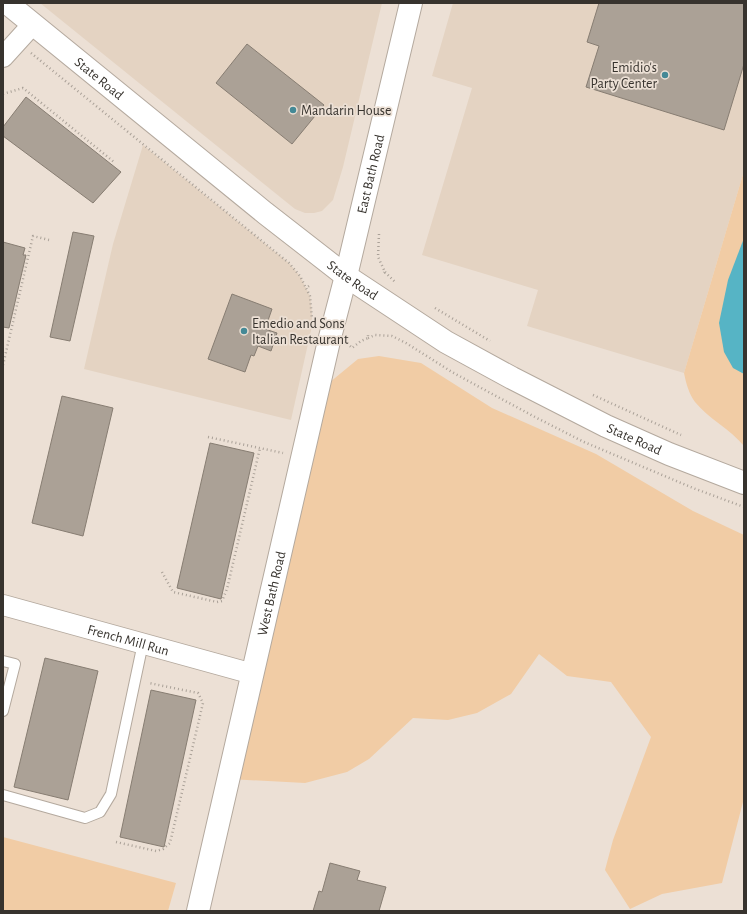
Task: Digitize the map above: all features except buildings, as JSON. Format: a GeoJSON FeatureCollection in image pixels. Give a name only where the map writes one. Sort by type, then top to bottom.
{"type":"FeatureCollection","features":[{"type":"Feature","properties":{"kind":"street","name":"East Bath Road"},"geometry":{"type":"LineString","coordinates":[[346,276],[410,3]]}},
{"type":"Feature","properties":{"kind":"street","name":"State Road"},"geometry":{"type":"LineString","coordinates":[[20,10],[260,208],[346,276],[446,342],[606,426],[669,454],[744,483]]}},
{"type":"Feature","properties":{"kind":"street"},"geometry":{"type":"LineString","coordinates":[[3,57],[20,10]]}},
{"type":"Feature","properties":{"kind":"street","name":"West Bath Road"},"geometry":{"type":"LineString","coordinates":[[198,911],[329,341],[346,276]]}},
{"type":"Feature","properties":{"kind":"street","name":"French Mill Run"},"geometry":{"type":"LineString","coordinates":[[3,605],[253,674]]}},
{"type":"Feature","properties":{"kind":"lane"},"geometry":{"type":"LineString","coordinates":[[3,795],[85,818],[100,812],[111,794],[143,644]]}},
{"type":"Feature","properties":{"kind":"lane"},"geometry":{"type":"LineString","coordinates":[[3,661],[15,664],[3,711]]}},
{"type":"Feature","properties":{"kind":"path"},"geometry":{"type":"LineString","coordinates":[[28,51],[289,263],[308,287],[312,313],[312,326]]}},
{"type":"Feature","properties":{"kind":"path"},"geometry":{"type":"LineString","coordinates":[[3,94],[23,88],[114,162]]}},
{"type":"Feature","properties":{"kind":"path"},"geometry":{"type":"LineString","coordinates":[[379,228],[378,257],[384,273],[402,287]]}},
{"type":"Feature","properties":{"kind":"path"},"geometry":{"type":"LineString","coordinates":[[3,365],[33,236],[49,240]]}},
{"type":"Feature","properties":{"kind":"path"},"geometry":{"type":"LineString","coordinates":[[432,306],[493,342]]}},
{"type":"Feature","properties":{"kind":"path"},"geometry":{"type":"LineString","coordinates":[[350,346],[352,348],[356,344],[368,338],[368,335]]}},
{"type":"Feature","properties":{"kind":"path"},"geometry":{"type":"LineString","coordinates":[[592,394],[686,437]]}},
{"type":"Feature","properties":{"kind":"path"},"geometry":{"type":"LineString","coordinates":[[208,437],[283,454]]}},
{"type":"Feature","properties":{"kind":"path"},"geometry":{"type":"LineString","coordinates":[[162,572],[173,592],[216,602],[222,601],[227,589],[260,448]]}},
{"type":"Feature","properties":{"kind":"path"},"geometry":{"type":"LineString","coordinates":[[116,842],[156,851],[163,849],[170,843],[203,703],[198,693],[135,680]]}},
{"type":"Feature","properties":{"kind":"shaded area"},"geometry":{"type":"Polygon","coordinates":[[[40,3],[382,3],[343,167],[333,200],[322,211],[314,213],[305,213],[295,209],[40,3]]]}},
{"type":"Feature","properties":{"kind":"shaded area"},"geometry":{"type":"Polygon","coordinates":[[[453,3],[744,3],[744,171],[684,373],[527,326],[538,290],[422,255],[472,88],[432,76],[453,3]]]}},
{"type":"Feature","properties":{"kind":"shaded area"},"geometry":{"type":"Polygon","coordinates":[[[143,145],[289,263],[300,276],[310,296],[312,326],[291,420],[84,369],[113,244],[143,145]]]}},
{"type":"Feature","properties":{"kind":"shaded area"},"geometry":{"type":"Polygon","coordinates":[[[744,171],[744,446],[695,402],[691,396],[684,373],[744,171]]]}},
{"type":"Feature","properties":{"kind":"shaded area"},"geometry":{"type":"Polygon","coordinates":[[[379,356],[421,363],[492,408],[596,454],[693,511],[744,535],[744,798],[722,883],[662,894],[630,909],[605,870],[613,840],[651,737],[611,682],[567,676],[539,654],[511,694],[477,713],[448,720],[413,718],[369,759],[347,772],[305,783],[229,779],[318,392],[358,359],[379,356]]]}},
{"type":"Feature","properties":{"kind":"shaded area"},"geometry":{"type":"Polygon","coordinates":[[[3,837],[176,883],[168,911],[3,911],[3,837]]]}},
{"type":"Feature","properties":{"kind":"water"},"geometry":{"type":"Polygon","coordinates":[[[744,238],[744,374],[733,368],[724,352],[719,323],[728,280],[744,238]]]}},
{"type":"Feature","properties":{"kind":"place","name":"Emidio's Party Center"},"geometry":{"type":"Point","coordinates":[665,75]}},
{"type":"Feature","properties":{"kind":"place","name":"Mandarin House"},"geometry":{"type":"Point","coordinates":[293,110]}},
{"type":"Feature","properties":{"kind":"place","name":"Emedio and Sons Italian Restaurant"},"geometry":{"type":"Point","coordinates":[244,331]}}]}
